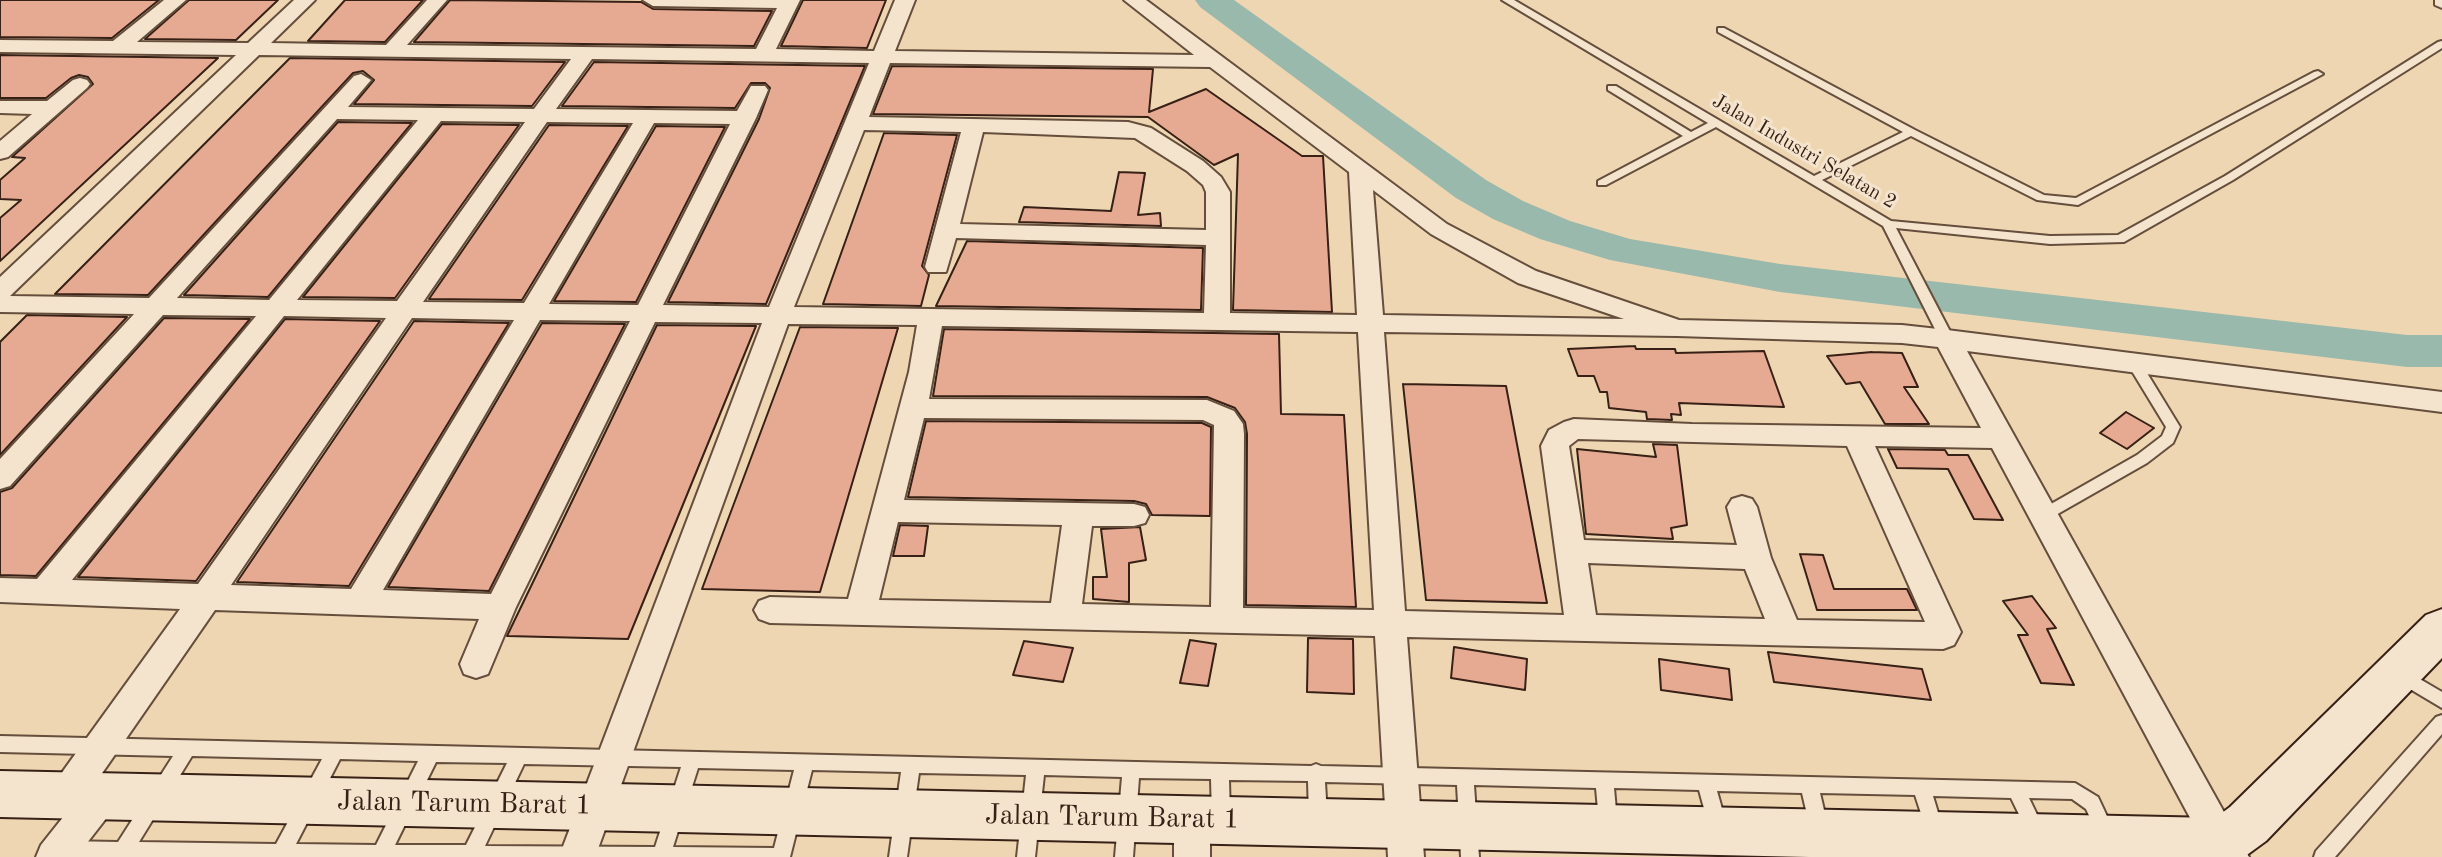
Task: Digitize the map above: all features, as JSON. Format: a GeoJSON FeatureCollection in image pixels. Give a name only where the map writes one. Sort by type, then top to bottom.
{"type":"FeatureCollection","features":[{"type":"Feature","properties":{"kind":"street"},"geometry":{"type":"LineString","coordinates":[[117,48],[176,0]]}},
{"type":"Feature","properties":{"kind":"street"},"geometry":{"type":"LineString","coordinates":[[0,291],[305,0]]}},
{"type":"Feature","properties":{"kind":"street"},"geometry":{"type":"LineString","coordinates":[[391,51],[437,0]]}},
{"type":"Feature","properties":{"kind":"street"},"geometry":{"type":"LineString","coordinates":[[653,0],[790,1],[763,56]]}},
{"type":"Feature","properties":{"kind":"street"},"geometry":{"type":"LineString","coordinates":[[577,856],[778,315],[858,123],[905,0]]}},
{"type":"Feature","properties":{"kind":"street"},"geometry":{"type":"LineString","coordinates":[[1134,0],[1439,229],[1527,277],[1677,328]]}},
{"type":"Feature","properties":{"kind":"street"},"geometry":{"type":"LineString","coordinates":[[0,46],[250,52],[1219,61]]}},
{"type":"Feature","properties":{"kind":"street"},"geometry":{"type":"LineString","coordinates":[[57,854],[84,796],[100,747],[406,310],[475,206],[586,53]]}},
{"type":"Feature","properties":{"kind":"street"},"geometry":{"type":"LineString","coordinates":[[0,478],[361,80]]}},
{"type":"Feature","properties":{"kind":"street"},"geometry":{"type":"LineString","coordinates":[[0,152],[80,84]]}},
{"type":"Feature","properties":{"kind":"street"},"geometry":{"type":"LineString","coordinates":[[476,664],[500,607],[758,90]]}},
{"type":"Feature","properties":{"kind":"street"},"geometry":{"type":"LineString","coordinates":[[0,107],[52,108]]}},
{"type":"Feature","properties":{"kind":"street"},"geometry":{"type":"LineString","coordinates":[[333,113],[745,118]]}},
{"type":"Feature","properties":{"kind":"street"},"geometry":{"type":"LineString","coordinates":[[46,590],[434,115]]}},
{"type":"Feature","properties":{"kind":"street"},"geometry":{"type":"LineString","coordinates":[[360,601],[647,117]]}},
{"type":"Feature","properties":{"kind":"street"},"geometry":{"type":"LineString","coordinates":[[858,123],[973,128],[1128,129],[1143,133],[1195,166],[1213,182],[1218,192],[1217,322]]}},
{"type":"Feature","properties":{"kind":"street"},"geometry":{"type":"LineString","coordinates":[[937,267],[973,128]]}},
{"type":"Feature","properties":{"kind":"street"},"geometry":{"type":"LineString","coordinates":[[1360,171],[1404,841]]}},
{"type":"Feature","properties":{"kind":"street"},"geometry":{"type":"LineString","coordinates":[[946,231],[1218,238]]}},
{"type":"Feature","properties":{"kind":"street"},"geometry":{"type":"LineString","coordinates":[[0,304],[1677,328],[1902,334],[1942,331],[2134,363],[2442,402]]}},
{"type":"Feature","properties":{"kind":"street"},"geometry":{"type":"LineString","coordinates":[[860,612],[913,408],[931,317]]}},
{"type":"Feature","properties":{"kind":"street"},"geometry":{"type":"LineString","coordinates":[[1942,331],[2227,850],[2248,824],[2442,628]]}},
{"type":"Feature","properties":{"kind":"street"},"geometry":{"type":"LineString","coordinates":[[913,408],[1207,410],[1224,418],[1229,424],[1230,434],[1227,620]]}},
{"type":"Feature","properties":{"kind":"street"},"geometry":{"type":"LineString","coordinates":[[1582,628],[1555,446],[1559,437],[1574,429],[1999,438]]}},
{"type":"Feature","properties":{"kind":"street"},"geometry":{"type":"LineString","coordinates":[[770,610],[1944,635],[1856,435]]}},
{"type":"Feature","properties":{"kind":"street"},"geometry":{"type":"LineString","coordinates":[[1742,507],[1756,558],[1786,632]]}},
{"type":"Feature","properties":{"kind":"street"},"geometry":{"type":"LineString","coordinates":[[886,511],[1134,515]]}},
{"type":"Feature","properties":{"kind":"street"},"geometry":{"type":"LineString","coordinates":[[1065,617],[1078,514]]}},
{"type":"Feature","properties":{"kind":"street"},"geometry":{"type":"LineString","coordinates":[[1570,551],[1756,558]]}},
{"type":"Feature","properties":{"kind":"street"},"geometry":{"type":"LineString","coordinates":[[0,590],[500,607]]}},
{"type":"Feature","properties":{"kind":"street","name":"Jalan Tarum Barat 1"},"geometry":{"type":"LineString","coordinates":[[0,794],[676,809],[783,842],[900,835],[1126,838],[1319,823],[1404,841],[1468,841],[1609,829],[1719,831],[1823,845],[1937,836],[2039,838],[2113,848],[2227,850]]}},
{"type":"Feature","properties":{"kind":"lane","name":"Jalan Industri Selatan 2"},"geometry":{"type":"LineString","coordinates":[[1507,0],[1888,224],[2050,240],[2120,239],[2229,178],[2442,44]]}},
{"type":"Feature","properties":{"kind":"lane"},"geometry":{"type":"LineString","coordinates":[[1721,30],[2041,198],[2078,202],[2318,74]]}},
{"type":"Feature","properties":{"kind":"lane"},"geometry":{"type":"LineString","coordinates":[[1612,88],[1690,136]]}},
{"type":"Feature","properties":{"kind":"lane"},"geometry":{"type":"LineString","coordinates":[[1602,183],[1716,123]]}},
{"type":"Feature","properties":{"kind":"lane"},"geometry":{"type":"LineString","coordinates":[[1814,180],[1911,132]]}},
{"type":"Feature","properties":{"kind":"lane"},"geometry":{"type":"LineString","coordinates":[[1888,224],[1942,331]]}},
{"type":"Feature","properties":{"kind":"lane"},"geometry":{"type":"LineString","coordinates":[[2042,516],[2142,459],[2168,439],[2173,427],[2134,363]]}},
{"type":"Feature","properties":{"kind":"lane"},"geometry":{"type":"LineString","coordinates":[[2397,673],[2442,701]]}},
{"type":"Feature","properties":{"kind":"lane"},"geometry":{"type":"LineString","coordinates":[[2323,857],[2442,722]]}},
{"type":"Feature","properties":{"kind":"lane"},"geometry":{"type":"LineString","coordinates":[[0,744],[2075,791],[2085,795],[2092,803],[2113,848]]}},
{"type":"Feature","properties":{"kind":"lane"},"geometry":{"type":"LineString","coordinates":[[123,851],[187,749]]}},
{"type":"Feature","properties":{"kind":"lane"},"geometry":{"type":"LineString","coordinates":[[281,853],[335,752]]}},
{"type":"Feature","properties":{"kind":"lane"},"geometry":{"type":"LineString","coordinates":[[381,853],[431,754]]}},
{"type":"Feature","properties":{"kind":"lane"},"geometry":{"type":"LineString","coordinates":[[471,854],[519,756]]}},
{"type":"Feature","properties":{"kind":"lane"},"geometry":{"type":"LineString","coordinates":[[661,856],[692,759]]}},
{"type":"Feature","properties":{"kind":"lane"},"geometry":{"type":"LineString","coordinates":[[57,854],[123,851],[661,856],[783,842],[805,762]]}},
{"type":"Feature","properties":{"kind":"lane"},"geometry":{"type":"LineString","coordinates":[[900,835],[911,764]]}},
{"type":"Feature","properties":{"kind":"lane"},"geometry":{"type":"LineString","coordinates":[[1028,837],[1036,767]]}},
{"type":"Feature","properties":{"kind":"lane"},"geometry":{"type":"LineString","coordinates":[[1126,838],[1131,769]]}},
{"type":"Feature","properties":{"kind":"lane"},"geometry":{"type":"LineString","coordinates":[[1202,833],[1220,771]]}},
{"type":"Feature","properties":{"kind":"lane"},"geometry":{"type":"LineString","coordinates":[[1316,772],[1319,823]]}},
{"type":"Feature","properties":{"kind":"lane"},"geometry":{"type":"LineString","coordinates":[[1465,776],[1468,841]]}},
{"type":"Feature","properties":{"kind":"lane"},"geometry":{"type":"LineString","coordinates":[[1604,780],[1609,829]]}},
{"type":"Feature","properties":{"kind":"lane"},"geometry":{"type":"LineString","coordinates":[[1706,782],[1719,831]]}},
{"type":"Feature","properties":{"kind":"lane"},"geometry":{"type":"LineString","coordinates":[[1809,784],[1823,845]]}},
{"type":"Feature","properties":{"kind":"lane"},"geometry":{"type":"LineString","coordinates":[[1921,787],[1937,836]]}},
{"type":"Feature","properties":{"kind":"lane"},"geometry":{"type":"LineString","coordinates":[[2016,790],[2039,838]]}},
{"type":"Feature","properties":{"kind":"building"},"geometry":{"type":"Polygon","coordinates":[[[0,0],[159,0],[112,38],[0,37],[0,0]]]}},
{"type":"Feature","properties":{"kind":"building"},"geometry":{"type":"Polygon","coordinates":[[[189,0],[278,0],[236,40],[145,39],[189,0]]]}},
{"type":"Feature","properties":{"kind":"building"},"geometry":{"type":"Polygon","coordinates":[[[345,0],[423,0],[385,42],[308,41],[345,0]]]}},
{"type":"Feature","properties":{"kind":"building"},"geometry":{"type":"Polygon","coordinates":[[[450,0],[641,2],[653,9],[772,11],[754,46],[414,42],[450,0]]]}},
{"type":"Feature","properties":{"kind":"building"},"geometry":{"type":"Polygon","coordinates":[[[803,0],[886,0],[867,48],[781,46],[803,0]]]}},
{"type":"Feature","properties":{"kind":"building"},"geometry":{"type":"Polygon","coordinates":[[[0,55],[218,58],[0,261],[0,218],[21,200],[0,199],[0,180],[25,158],[12,157],[93,84],[88,77],[79,75],[46,98],[0,98],[0,55]]]}},
{"type":"Feature","properties":{"kind":"building"},"geometry":{"type":"Polygon","coordinates":[[[290,58],[565,62],[532,106],[354,104],[374,80],[363,71],[353,73],[148,295],[55,294],[290,58]]]}},
{"type":"Feature","properties":{"kind":"building"},"geometry":{"type":"Polygon","coordinates":[[[594,62],[865,66],[766,304],[668,302],[759,119],[770,88],[765,83],[751,83],[735,108],[562,106],[594,62]]]}},
{"type":"Feature","properties":{"kind":"building"},"geometry":{"type":"Polygon","coordinates":[[[892,66],[1153,69],[1149,112],[1206,89],[1302,156],[1323,156],[1332,312],[1233,310],[1238,154],[1214,165],[1148,117],[873,114],[892,66]]]}},
{"type":"Feature","properties":{"kind":"building"},"geometry":{"type":"Polygon","coordinates":[[[338,122],[412,123],[268,297],[184,295],[338,122]]]}},
{"type":"Feature","properties":{"kind":"building"},"geometry":{"type":"Polygon","coordinates":[[[442,124],[519,125],[395,298],[303,297],[442,124]]]}},
{"type":"Feature","properties":{"kind":"building"},"geometry":{"type":"Polygon","coordinates":[[[549,125],[628,126],[522,300],[429,299],[549,125]]]}},
{"type":"Feature","properties":{"kind":"building"},"geometry":{"type":"Polygon","coordinates":[[[656,126],[725,127],[636,302],[554,301],[656,126]]]}},
{"type":"Feature","properties":{"kind":"building"},"geometry":{"type":"Polygon","coordinates":[[[884,133],[957,135],[922,266],[929,275],[921,306],[823,304],[884,133]]]}},
{"type":"Feature","properties":{"kind":"building"},"geometry":{"type":"Polygon","coordinates":[[[1119,172],[1145,173],[1138,215],[1160,213],[1161,226],[1019,222],[1024,207],[1111,211],[1119,172]]]}},
{"type":"Feature","properties":{"kind":"building"},"geometry":{"type":"Polygon","coordinates":[[[967,241],[1203,248],[1201,310],[936,306],[967,241]]]}},
{"type":"Feature","properties":{"kind":"building"},"geometry":{"type":"Polygon","coordinates":[[[27,315],[127,317],[0,455],[0,342],[27,315]]]}},
{"type":"Feature","properties":{"kind":"building"},"geometry":{"type":"Polygon","coordinates":[[[164,318],[250,319],[36,576],[0,575],[0,492],[12,488],[164,318]]]}},
{"type":"Feature","properties":{"kind":"building"},"geometry":{"type":"Polygon","coordinates":[[[285,319],[380,321],[196,581],[78,577],[285,319]]]}},
{"type":"Feature","properties":{"kind":"building"},"geometry":{"type":"Polygon","coordinates":[[[414,321],[509,323],[349,586],[237,582],[414,321]]]}},
{"type":"Feature","properties":{"kind":"building"},"geometry":{"type":"Polygon","coordinates":[[[542,323],[625,324],[489,591],[388,587],[542,323]]]}},
{"type":"Feature","properties":{"kind":"building"},"geometry":{"type":"Polygon","coordinates":[[[657,325],[756,326],[628,639],[507,636],[657,325]]]}},
{"type":"Feature","properties":{"kind":"building"},"geometry":{"type":"Polygon","coordinates":[[[800,327],[898,328],[820,592],[702,589],[800,327]]]}},
{"type":"Feature","properties":{"kind":"building"},"geometry":{"type":"Polygon","coordinates":[[[944,329],[1279,334],[1281,414],[1344,415],[1356,607],[1246,605],[1247,434],[1245,422],[1235,408],[1207,397],[933,396],[944,329]]]}},
{"type":"Feature","properties":{"kind":"building"},"geometry":{"type":"Polygon","coordinates":[[[1635,346],[1636,349],[1675,349],[1676,353],[1764,351],[1784,407],[1679,403],[1681,415],[1671,414],[1672,420],[1647,419],[1646,412],[1609,408],[1607,392],[1600,392],[1594,376],[1578,376],[1568,349],[1635,346]]]}},
{"type":"Feature","properties":{"kind":"building"},"geometry":{"type":"Polygon","coordinates":[[[1902,353],[1918,387],[1904,387],[1929,424],[1885,424],[1860,382],[1846,384],[1827,356],[1902,353]]]}},
{"type":"Feature","properties":{"kind":"building"},"geometry":{"type":"Polygon","coordinates":[[[1403,384],[1506,386],[1547,603],[1426,600],[1403,384]]]}},
{"type":"Feature","properties":{"kind":"building"},"geometry":{"type":"Polygon","coordinates":[[[2126,412],[2154,428],[2127,449],[2100,433],[2126,412]]]}},
{"type":"Feature","properties":{"kind":"building"},"geometry":{"type":"Polygon","coordinates":[[[926,421],[1202,423],[1211,427],[1210,516],[1152,515],[1146,504],[1134,501],[908,497],[926,421]]]}},
{"type":"Feature","properties":{"kind":"building"},"geometry":{"type":"Polygon","coordinates":[[[1653,444],[1677,445],[1687,525],[1671,528],[1673,539],[1586,534],[1577,449],[1656,457],[1653,444]]]}},
{"type":"Feature","properties":{"kind":"building"},"geometry":{"type":"Polygon","coordinates":[[[1888,449],[1945,450],[1948,455],[1968,455],[2003,520],[1974,519],[1948,469],[1897,468],[1888,449]]]}},
{"type":"Feature","properties":{"kind":"building"},"geometry":{"type":"Polygon","coordinates":[[[900,525],[928,526],[924,556],[893,556],[900,525]]]}},
{"type":"Feature","properties":{"kind":"building"},"geometry":{"type":"Polygon","coordinates":[[[1140,527],[1146,560],[1129,563],[1129,602],[1093,599],[1093,577],[1107,577],[1101,529],[1140,527]]]}},
{"type":"Feature","properties":{"kind":"building"},"geometry":{"type":"Polygon","coordinates":[[[1800,554],[1823,555],[1834,589],[1907,589],[1917,610],[1817,610],[1800,554]]]}},
{"type":"Feature","properties":{"kind":"building"},"geometry":{"type":"Polygon","coordinates":[[[2032,596],[2056,628],[2047,629],[2074,685],[2041,683],[2018,635],[2028,635],[2003,601],[2032,596]]]}},
{"type":"Feature","properties":{"kind":"building"},"geometry":{"type":"Polygon","coordinates":[[[1308,638],[1353,639],[1354,694],[1307,692],[1308,638]]]}},
{"type":"Feature","properties":{"kind":"building"},"geometry":{"type":"Polygon","coordinates":[[[1190,640],[1216,644],[1208,686],[1180,683],[1190,640]]]}},
{"type":"Feature","properties":{"kind":"building"},"geometry":{"type":"Polygon","coordinates":[[[1024,641],[1073,648],[1063,682],[1013,675],[1024,641]]]}},
{"type":"Feature","properties":{"kind":"building"},"geometry":{"type":"Polygon","coordinates":[[[1454,647],[1527,659],[1525,690],[1451,678],[1454,647]]]}},
{"type":"Feature","properties":{"kind":"building"},"geometry":{"type":"Polygon","coordinates":[[[1768,652],[1922,669],[1931,700],[1774,682],[1768,652]]]}},
{"type":"Feature","properties":{"kind":"building"},"geometry":{"type":"Polygon","coordinates":[[[1659,659],[1729,669],[1732,700],[1661,690],[1659,659]]]}},
{"type":"Feature","properties":{"kind":"waterway"},"geometry":{"type":"LineString","coordinates":[[1212,0],[1471,189],[1508,210],[1555,230],[1625,251],[1780,278],[2407,351],[2442,351]]}}]}
